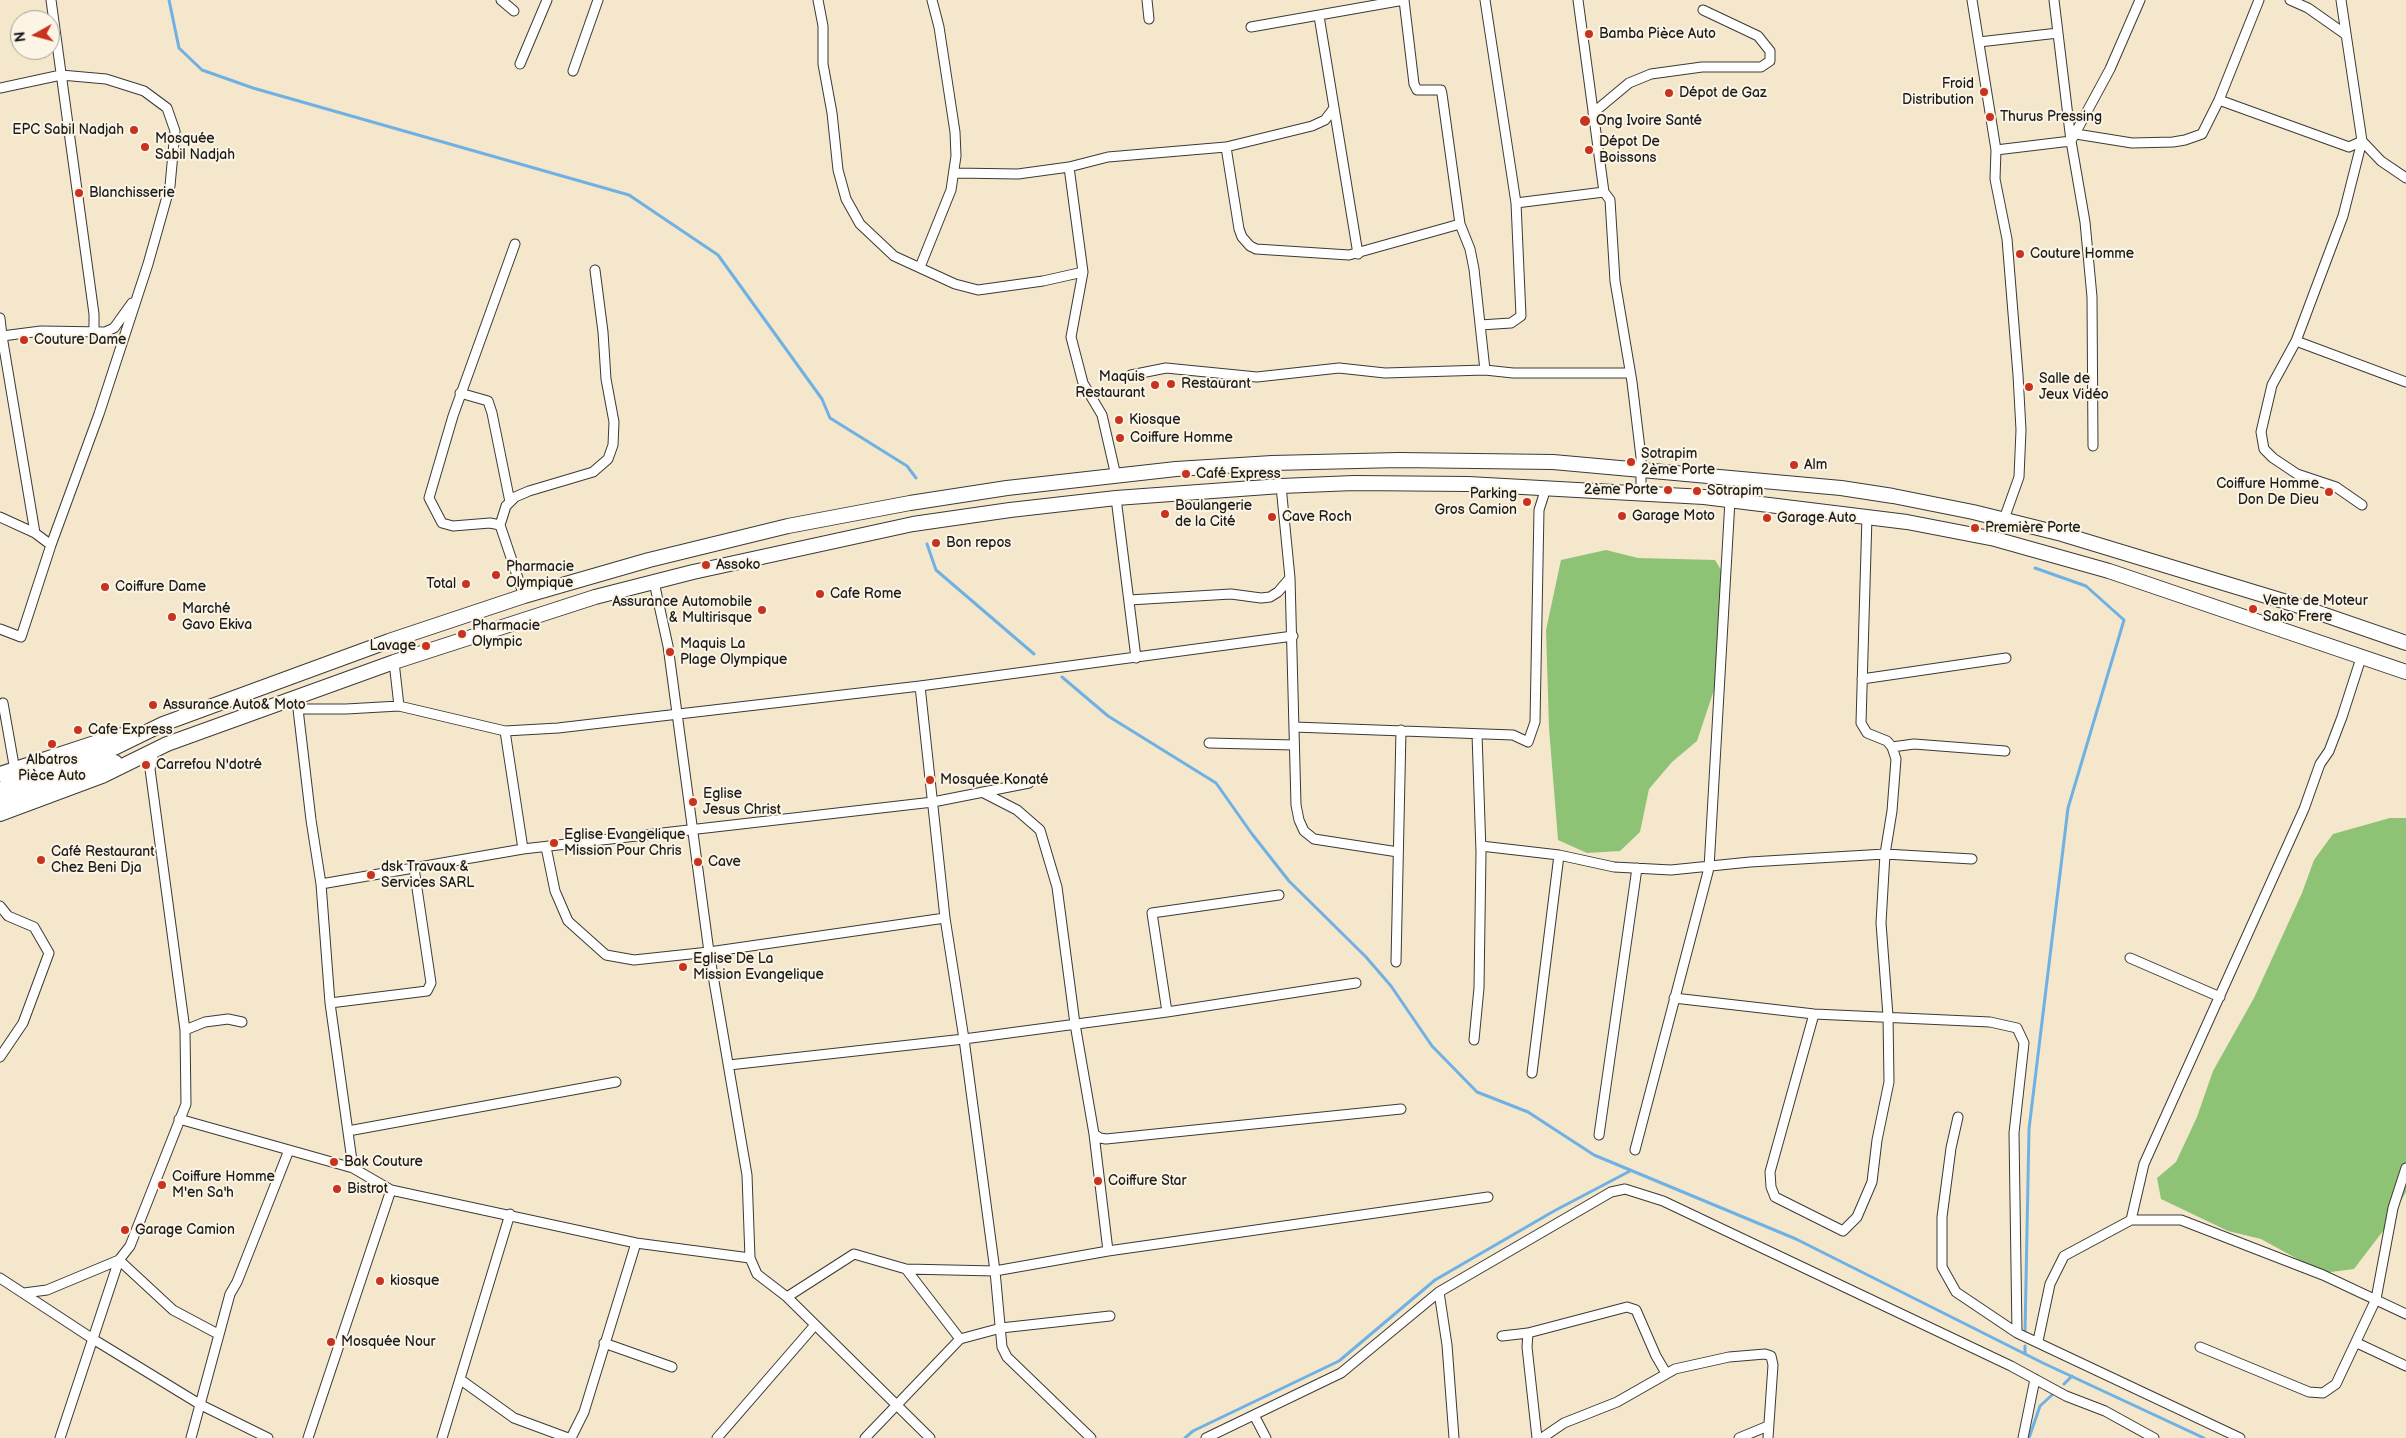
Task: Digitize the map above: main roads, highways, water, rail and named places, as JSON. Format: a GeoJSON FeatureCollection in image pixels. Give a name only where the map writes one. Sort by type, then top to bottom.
{"type":"FeatureCollection","features":[{"type":"Feature","properties":{"kind":"main road"},"geometry":{"type":"LineString","coordinates":[[0,789],[114,748],[148,730],[379,644],[524,596],[649,560],[788,526],[910,503],[1007,488],[1176,469],[1272,463],[1399,460],[1553,462],[1840,488],[1893,496],[2004,519],[2089,542],[2284,601],[2406,643]]}},
{"type":"Feature","properties":{"kind":"main road"},"geometry":{"type":"LineString","coordinates":[[0,803],[105,765],[295,703],[394,662],[595,597],[654,582],[795,548],[913,524],[1010,510],[1116,498],[1281,486],[1354,483],[1459,484],[1546,488],[1730,500],[1867,516],[1995,539],[2109,571],[2406,672]]}},
{"type":"Feature","properties":{"kind":"main road"},"geometry":{"type":"LineString","coordinates":[[0,774],[113,737],[148,730]]}},
{"type":"Feature","properties":{"kind":"main road"},"geometry":{"type":"LineString","coordinates":[[0,814],[102,776],[154,750]]}},
{"type":"Feature","properties":{"kind":"waterway"},"geometry":{"type":"LineString","coordinates":[[169,0],[179,48],[202,70],[253,88],[629,195],[718,255],[822,399],[830,418],[907,466],[916,478]]}},
{"type":"Feature","properties":{"kind":"waterway"},"geometry":{"type":"LineString","coordinates":[[927,544],[936,570],[1034,654]]}},
{"type":"Feature","properties":{"kind":"waterway"},"geometry":{"type":"LineString","coordinates":[[2025,1333],[2029,1129],[2068,808],[2124,620],[2086,586],[2035,568]]}},
{"type":"Feature","properties":{"kind":"waterway"},"geometry":{"type":"LineString","coordinates":[[1062,677],[1108,716],[1216,783],[1252,834],[1289,881],[1366,957],[1391,986],[1432,1046],[1477,1092],[1528,1112],[1594,1155],[1796,1239],[2043,1363],[2204,1438]]}},
{"type":"Feature","properties":{"kind":"waterway"},"geometry":{"type":"LineString","coordinates":[[1185,1438],[1193,1431],[1339,1361],[1435,1280],[1554,1211],[1630,1171]]}},
{"type":"Feature","properties":{"kind":"waterway"},"geometry":{"type":"LineString","coordinates":[[2025,1346],[2025,1354]]}},
{"type":"Feature","properties":{"kind":"waterway"},"geometry":{"type":"LineString","coordinates":[[2064,1384],[2072,1376]]}},
{"type":"Feature","properties":{"kind":"waterway"},"geometry":{"type":"LineString","coordinates":[[2029,1438],[2040,1406],[2052,1395]]}},
{"type":"Feature","properties":{"kind":"place","name":"Bamba Pièce Auto"},"geometry":{"type":"Point","coordinates":[1589,34]}},
{"type":"Feature","properties":{"kind":"place","name":"Froid Distribution"},"geometry":{"type":"Point","coordinates":[1984,92]}},
{"type":"Feature","properties":{"kind":"place","name":"Dépot de Gaz"},"geometry":{"type":"Point","coordinates":[1669,93]}},
{"type":"Feature","properties":{"kind":"place","name":"Thurus Pressing"},"geometry":{"type":"Point","coordinates":[1990,117]}},
{"type":"Feature","properties":{"kind":"place","name":"Ong Ivoire Santé"},"geometry":{"type":"Point","coordinates":[1585,121]}},
{"type":"Feature","properties":{"kind":"place","name":"EPC Sabil Nadjah"},"geometry":{"type":"Point","coordinates":[134,130]}},
{"type":"Feature","properties":{"kind":"place","name":"Mosquée Sabil Nadjah"},"geometry":{"type":"Point","coordinates":[145,147]}},
{"type":"Feature","properties":{"kind":"place","name":"Dépot De Boissons"},"geometry":{"type":"Point","coordinates":[1589,150]}},
{"type":"Feature","properties":{"kind":"place","name":"Blanchisserie"},"geometry":{"type":"Point","coordinates":[79,193]}},
{"type":"Feature","properties":{"kind":"place","name":"Couture Homme"},"geometry":{"type":"Point","coordinates":[2020,254]}},
{"type":"Feature","properties":{"kind":"place","name":"Couture Dame"},"geometry":{"type":"Point","coordinates":[24,340]}},
{"type":"Feature","properties":{"kind":"place","name":"Restaurant"},"geometry":{"type":"Point","coordinates":[1171,384]}},
{"type":"Feature","properties":{"kind":"place","name":"Maquis Restaurant"},"geometry":{"type":"Point","coordinates":[1155,385]}},
{"type":"Feature","properties":{"kind":"place","name":"Salle de Jeux Vidéo"},"geometry":{"type":"Point","coordinates":[2029,387]}},
{"type":"Feature","properties":{"kind":"place","name":"Kiosque"},"geometry":{"type":"Point","coordinates":[1119,420]}},
{"type":"Feature","properties":{"kind":"place","name":"Coiffure Homme"},"geometry":{"type":"Point","coordinates":[1120,438]}},
{"type":"Feature","properties":{"kind":"place","name":"Sotrapim 2ème Porte"},"geometry":{"type":"Point","coordinates":[1631,462]}},
{"type":"Feature","properties":{"kind":"place","name":"Alm"},"geometry":{"type":"Point","coordinates":[1794,465]}},
{"type":"Feature","properties":{"kind":"place","name":"Café Express"},"geometry":{"type":"Point","coordinates":[1186,474]}},
{"type":"Feature","properties":{"kind":"place","name":"2ème Porte"},"geometry":{"type":"Point","coordinates":[1668,490]}},
{"type":"Feature","properties":{"kind":"place","name":"Sotrapim"},"geometry":{"type":"Point","coordinates":[1697,491]}},
{"type":"Feature","properties":{"kind":"place","name":"Coiffure Homme Don De Dieu"},"geometry":{"type":"Point","coordinates":[2329,492]}},
{"type":"Feature","properties":{"kind":"place","name":"Parking Gros Camion"},"geometry":{"type":"Point","coordinates":[1527,502]}},
{"type":"Feature","properties":{"kind":"place","name":"Boulangerie de la Cité"},"geometry":{"type":"Point","coordinates":[1165,514]}},
{"type":"Feature","properties":{"kind":"place","name":"Garage Moto"},"geometry":{"type":"Point","coordinates":[1622,516]}},
{"type":"Feature","properties":{"kind":"place","name":"Cave Roch"},"geometry":{"type":"Point","coordinates":[1272,517]}},
{"type":"Feature","properties":{"kind":"place","name":"Garage Auto"},"geometry":{"type":"Point","coordinates":[1767,518]}},
{"type":"Feature","properties":{"kind":"place","name":"Première Porte"},"geometry":{"type":"Point","coordinates":[1975,528]}},
{"type":"Feature","properties":{"kind":"place","name":"Bon repos"},"geometry":{"type":"Point","coordinates":[936,543]}},
{"type":"Feature","properties":{"kind":"place","name":"Assoko"},"geometry":{"type":"Point","coordinates":[706,565]}},
{"type":"Feature","properties":{"kind":"place","name":"Pharmacie Olympique"},"geometry":{"type":"Point","coordinates":[496,575]}},
{"type":"Feature","properties":{"kind":"place","name":"Total"},"geometry":{"type":"Point","coordinates":[466,584]}},
{"type":"Feature","properties":{"kind":"place","name":"Coiffure Dame"},"geometry":{"type":"Point","coordinates":[105,587]}},
{"type":"Feature","properties":{"kind":"place","name":"Cafe Rome"},"geometry":{"type":"Point","coordinates":[820,594]}},
{"type":"Feature","properties":{"kind":"place","name":"Vente de Moteur Sako Frere"},"geometry":{"type":"Point","coordinates":[2253,609]}},
{"type":"Feature","properties":{"kind":"place","name":"Assurance Automobile & Multirisque"},"geometry":{"type":"Point","coordinates":[762,610]}},
{"type":"Feature","properties":{"kind":"place","name":"Marché Gavo Ekiva"},"geometry":{"type":"Point","coordinates":[172,617]}},
{"type":"Feature","properties":{"kind":"place","name":"Pharmacie Olympic"},"geometry":{"type":"Point","coordinates":[462,634]}},
{"type":"Feature","properties":{"kind":"place","name":"Lavage"},"geometry":{"type":"Point","coordinates":[426,646]}},
{"type":"Feature","properties":{"kind":"place","name":"Maquis La Plage Olympique"},"geometry":{"type":"Point","coordinates":[670,652]}},
{"type":"Feature","properties":{"kind":"place","name":"Assurance Auto& Moto"},"geometry":{"type":"Point","coordinates":[153,705]}},
{"type":"Feature","properties":{"kind":"place","name":"Cafe Express"},"geometry":{"type":"Point","coordinates":[78,730]}},
{"type":"Feature","properties":{"kind":"place","name":"Albatros Pièce Auto"},"geometry":{"type":"Point","coordinates":[52,744]}},
{"type":"Feature","properties":{"kind":"place","name":"Carrefou N'dotré"},"geometry":{"type":"Point","coordinates":[146,765]}},
{"type":"Feature","properties":{"kind":"place","name":"Mosquée Konaté"},"geometry":{"type":"Point","coordinates":[930,780]}},
{"type":"Feature","properties":{"kind":"place","name":"Eglise Jesus Christ"},"geometry":{"type":"Point","coordinates":[693,802]}},
{"type":"Feature","properties":{"kind":"place","name":"Eglise Evangelique Mission Pour Chris"},"geometry":{"type":"Point","coordinates":[554,843]}},
{"type":"Feature","properties":{"kind":"place","name":"Café Restaurant Chez Beni Dja"},"geometry":{"type":"Point","coordinates":[41,860]}},
{"type":"Feature","properties":{"kind":"place","name":"Cave"},"geometry":{"type":"Point","coordinates":[698,862]}},
{"type":"Feature","properties":{"kind":"place","name":"dsk Travaux & Services SARL"},"geometry":{"type":"Point","coordinates":[371,875]}},
{"type":"Feature","properties":{"kind":"place","name":"Eglise De La Mission Evangelique"},"geometry":{"type":"Point","coordinates":[683,967]}},
{"type":"Feature","properties":{"kind":"place","name":"Bak Couture"},"geometry":{"type":"Point","coordinates":[334,1162]}},
{"type":"Feature","properties":{"kind":"place","name":"Coiffure Star"},"geometry":{"type":"Point","coordinates":[1098,1181]}},
{"type":"Feature","properties":{"kind":"place","name":"Coiffure Homme M'en Sa'h"},"geometry":{"type":"Point","coordinates":[162,1185]}},
{"type":"Feature","properties":{"kind":"place","name":"Bistrot"},"geometry":{"type":"Point","coordinates":[337,1189]}},
{"type":"Feature","properties":{"kind":"place","name":"Garage Camion"},"geometry":{"type":"Point","coordinates":[125,1230]}},
{"type":"Feature","properties":{"kind":"place","name":"kiosque"},"geometry":{"type":"Point","coordinates":[380,1281]}},
{"type":"Feature","properties":{"kind":"place","name":"Mosquée Nour"},"geometry":{"type":"Point","coordinates":[331,1342]}}]}
